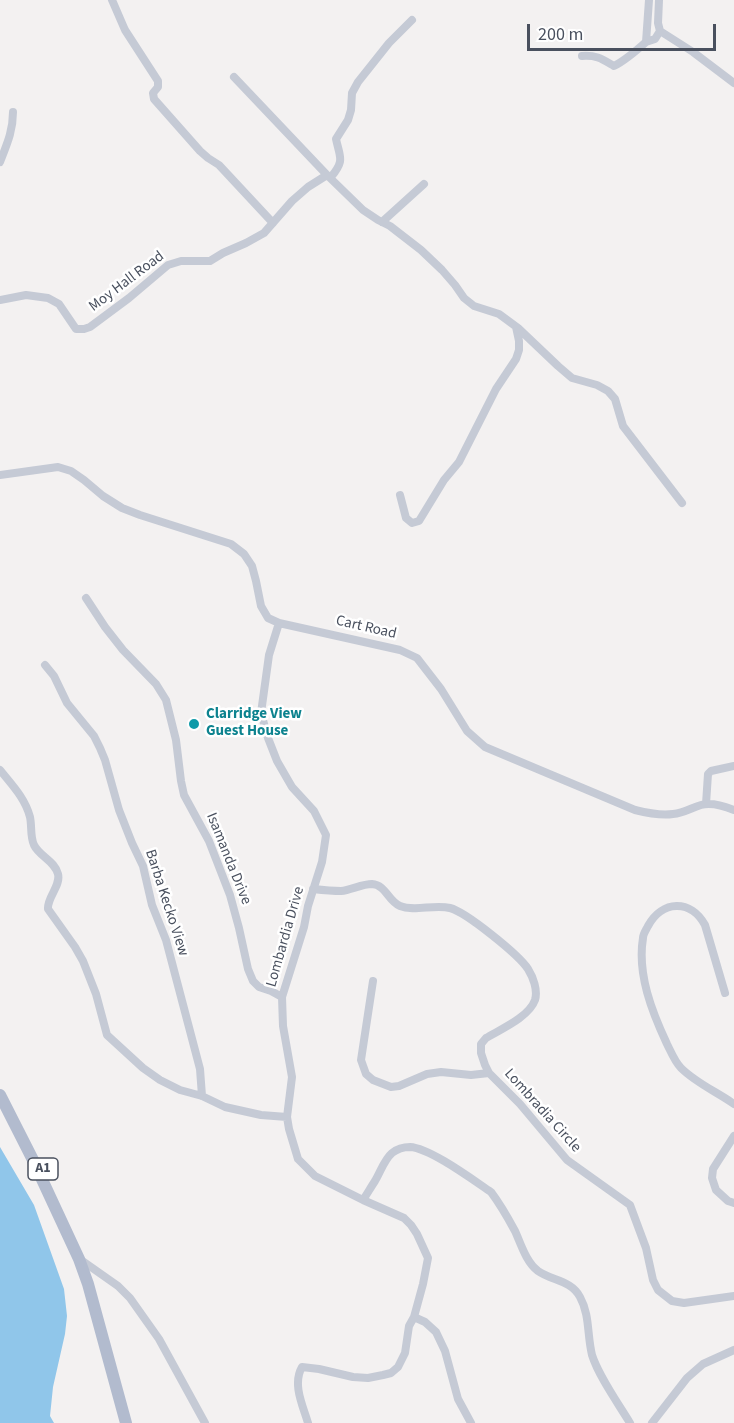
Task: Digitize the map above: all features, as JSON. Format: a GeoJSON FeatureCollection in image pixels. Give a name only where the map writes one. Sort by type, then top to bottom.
{"type":"FeatureCollection","features":[{"type":"Feature","properties":{"kind":"main road","name":"A1"},"geometry":{"type":"LineString","coordinates":[[0,1083],[74,1237],[79,1259]]}},
{"type":"Feature","properties":{"kind":"main road","name":"A1"},"geometry":{"type":"LineString","coordinates":[[0,1095],[79,1259],[126,1423]]}},
{"type":"Feature","properties":{"kind":"street"},"geometry":{"type":"LineString","coordinates":[[112,0],[125,30],[158,81],[158,87],[153,93],[154,99],[200,151],[219,165],[273,223]]}},
{"type":"Feature","properties":{"kind":"street"},"geometry":{"type":"LineString","coordinates":[[646,42],[649,0]]}},
{"type":"Feature","properties":{"kind":"street"},"geometry":{"type":"LineString","coordinates":[[659,0],[660,31],[734,83]]}},
{"type":"Feature","properties":{"kind":"street"},"geometry":{"type":"LineString","coordinates":[[329,176],[338,169],[341,155],[336,139],[348,120],[352,93],[375,59],[396,34],[412,20]]}},
{"type":"Feature","properties":{"kind":"street"},"geometry":{"type":"LineString","coordinates":[[582,56],[592,55],[614,66],[646,42],[655,39],[660,31]]}},
{"type":"Feature","properties":{"kind":"street"},"geometry":{"type":"LineString","coordinates":[[234,77],[363,210],[390,226],[421,250],[442,270],[464,298],[474,306],[499,314],[572,378],[597,385],[608,391],[615,399],[623,426],[682,503]]}},
{"type":"Feature","properties":{"kind":"street"},"geometry":{"type":"LineString","coordinates":[[0,162],[11,132],[13,112]]}},
{"type":"Feature","properties":{"kind":"street","name":"Moy Hall Road"},"geometry":{"type":"LineString","coordinates":[[0,300],[26,295],[48,298],[59,304],[76,329],[90,327],[168,265],[180,261],[210,261],[264,233],[292,201],[308,187],[329,176]]}},
{"type":"Feature","properties":{"kind":"street"},"geometry":{"type":"LineString","coordinates":[[382,222],[424,184]]}},
{"type":"Feature","properties":{"kind":"street"},"geometry":{"type":"LineString","coordinates":[[400,495],[406,518],[412,523],[419,521],[444,480],[459,462],[496,388],[516,359],[519,341],[516,327]]}},
{"type":"Feature","properties":{"kind":"street"},"geometry":{"type":"LineString","coordinates":[[0,475],[58,467],[71,471],[122,508],[140,516],[231,544],[244,554],[252,566],[261,606],[268,618],[279,623]]}},
{"type":"Feature","properties":{"kind":"street","name":"Isamanda Drive"},"geometry":{"type":"LineString","coordinates":[[86,598],[105,627],[156,684],[166,700],[176,740],[184,795],[209,841],[230,895],[248,969],[253,981],[259,987],[282,998]]}},
{"type":"Feature","properties":{"kind":"street","name":"Cart Road"},"geometry":{"type":"LineString","coordinates":[[279,623],[400,650],[417,658],[441,689],[467,731],[485,747],[635,810],[672,814],[688,811],[703,804],[718,805],[734,810]]}},
{"type":"Feature","properties":{"kind":"street","name":"Lombardia Drive"},"geometry":{"type":"LineString","coordinates":[[279,623],[269,655],[261,713],[277,761],[292,787],[314,811],[326,835],[304,927],[282,998],[284,1034],[292,1077],[287,1117],[298,1159],[315,1176],[404,1218],[423,1244],[428,1258],[405,1353],[398,1367],[391,1373],[368,1378],[302,1367],[299,1372],[298,1388],[308,1423]]}},
{"type":"Feature","properties":{"kind":"street","name":"Barba Kecko View"},"geometry":{"type":"LineString","coordinates":[[45,665],[54,676],[67,703],[89,729],[105,760],[119,810],[143,866],[152,905],[166,940],[200,1069],[202,1096]]}},
{"type":"Feature","properties":{"kind":"street"},"geometry":{"type":"LineString","coordinates":[[706,804],[708,774],[711,771],[734,766]]}},
{"type":"Feature","properties":{"kind":"street"},"geometry":{"type":"LineString","coordinates":[[0,770],[24,801],[30,819],[33,844],[56,870],[58,881],[48,903],[48,909],[83,961],[96,994],[107,1035],[143,1068],[180,1090],[244,1112],[287,1117]]}},
{"type":"Feature","properties":{"kind":"street","name":"Lombradia Circle"},"geometry":{"type":"LineString","coordinates":[[313,889],[341,891],[372,884],[381,887],[399,906],[408,908],[435,905],[451,908],[470,918],[527,967],[534,982],[536,998],[528,1012],[486,1038],[481,1044],[484,1065],[489,1073],[520,1104],[567,1160],[621,1196],[630,1205],[658,1290],[672,1301],[684,1302],[734,1296]]}},
{"type":"Feature","properties":{"kind":"street"},"geometry":{"type":"LineString","coordinates":[[724,993],[705,925],[700,917],[690,908],[676,906],[664,908],[657,913],[643,936],[642,968],[658,1026],[681,1068],[734,1104]]}},
{"type":"Feature","properties":{"kind":"street"},"geometry":{"type":"LineString","coordinates":[[373,981],[361,1060],[366,1074],[373,1080],[391,1087],[427,1074],[489,1073]]}},
{"type":"Feature","properties":{"kind":"street"},"geometry":{"type":"LineString","coordinates":[[734,1136],[713,1169],[711,1178],[716,1190],[728,1201],[734,1203]]}},
{"type":"Feature","properties":{"kind":"street"},"geometry":{"type":"LineString","coordinates":[[363,1200],[392,1153],[399,1148],[409,1147],[432,1154],[491,1192],[538,1271],[573,1287],[579,1294],[586,1311],[593,1356],[599,1372],[630,1423]]}},
{"type":"Feature","properties":{"kind":"street"},"geometry":{"type":"LineString","coordinates":[[79,1259],[118,1286],[130,1298],[159,1339],[205,1423]]}},
{"type":"Feature","properties":{"kind":"street"},"geometry":{"type":"LineString","coordinates":[[414,1317],[425,1322],[436,1332],[445,1351],[458,1399],[471,1423]]}},
{"type":"Feature","properties":{"kind":"street"},"geometry":{"type":"LineString","coordinates":[[652,1423],[687,1378],[704,1364],[734,1350]]}},
{"type":"Feature","properties":{"kind":"water"},"geometry":{"type":"Polygon","coordinates":[[[0,1147],[34,1205],[64,1289],[67,1316],[53,1387],[50,1416],[54,1423],[0,1423],[0,1147]]]}},
{"type":"Feature","properties":{"kind":"place","name":"Clarridge View Guest House"},"geometry":{"type":"Point","coordinates":[194,724]}}]}
